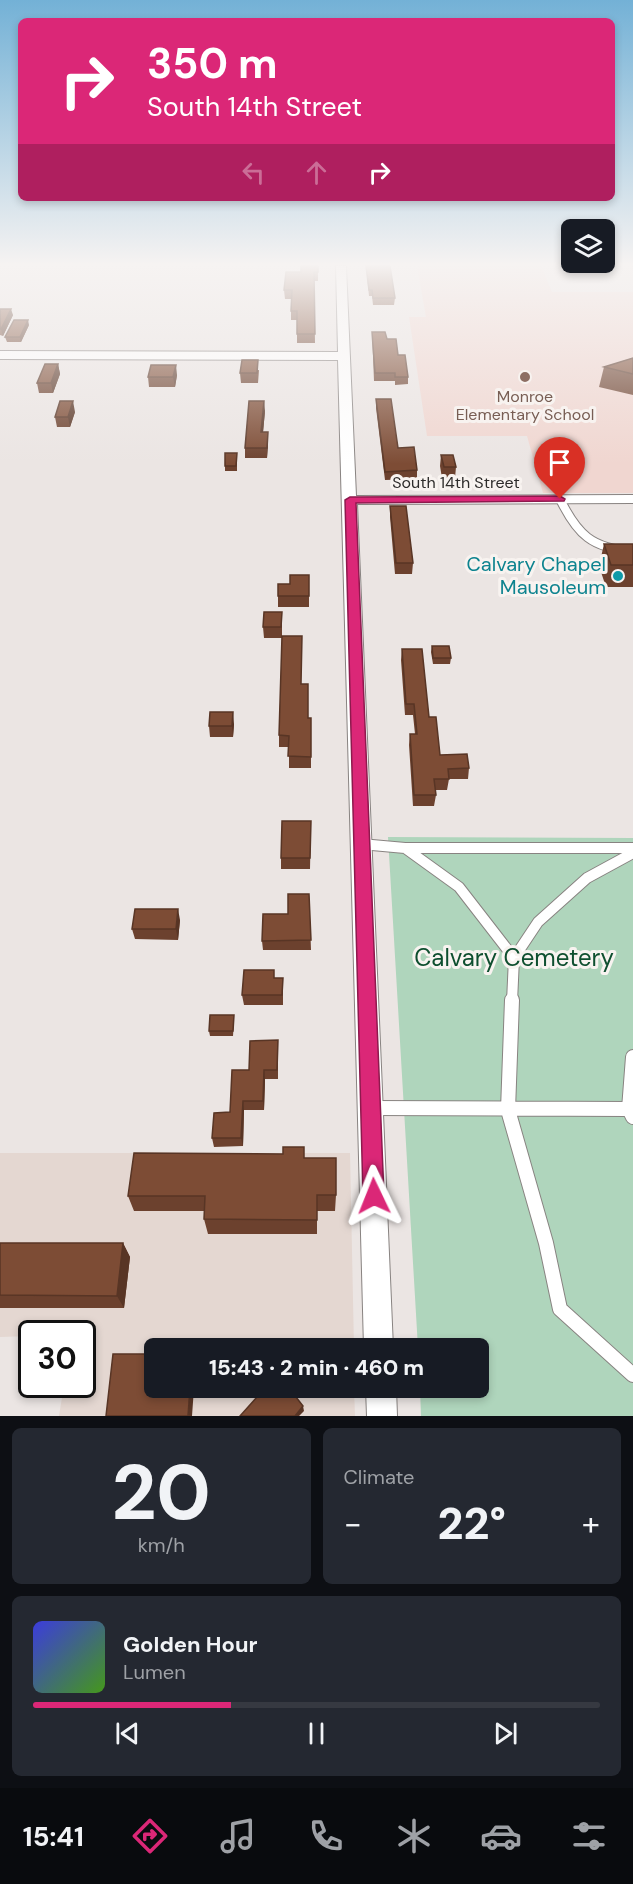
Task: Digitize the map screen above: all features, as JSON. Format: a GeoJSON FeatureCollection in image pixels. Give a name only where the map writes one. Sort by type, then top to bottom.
{"type":"FeatureCollection","features":[{"type":"Feature","properties":{"kind":"street"},"geometry":{"type":"LineString","coordinates":[[343,332],[379,1338]]}},
{"type":"Feature","properties":{"kind":"street"},"geometry":{"type":"LineString","coordinates":[[0,355],[344,356]]}},
{"type":"Feature","properties":{"kind":"street","name":"South 14th Street"},"geometry":{"type":"LineString","coordinates":[[350,500],[633,499]]}},
{"type":"Feature","properties":{"kind":"street"},"geometry":{"type":"LineString","coordinates":[[381,1398],[382,1416]]}},
{"type":"Feature","properties":{"kind":"lane"},"geometry":{"type":"LineString","coordinates":[[560,499],[573,525],[591,539],[618,551],[633,551]]}},
{"type":"Feature","properties":{"kind":"lane"},"geometry":{"type":"LineString","coordinates":[[361,844],[405,848],[633,848]]}},
{"type":"Feature","properties":{"kind":"lane"},"geometry":{"type":"LineString","coordinates":[[405,848],[459,887],[514,958]]}},
{"type":"Feature","properties":{"kind":"lane"},"geometry":{"type":"LineString","coordinates":[[633,853],[587,878],[538,922],[514,958],[508,1110],[546,1243],[560,1309],[633,1375]]}},
{"type":"Feature","properties":{"kind":"lane"},"geometry":{"type":"LineString","coordinates":[[370,1108],[631,1113],[633,1057]]}},
{"type":"Feature","properties":{"kind":"shaded area","name":"Monroe Elementary School"},"geometry":{"type":"Polygon","coordinates":[[[411,332],[633,332],[633,493],[543,493],[527,436],[427,436],[411,332]]]}},
{"type":"Feature","properties":{"kind":"shaded area"},"geometry":{"type":"Polygon","coordinates":[[[0,1153],[350,1153],[354,1338],[144,1338],[144,1398],[354,1398],[355,1416],[59,1416],[62,1398],[96,1398],[96,1320],[18,1320],[18,1336],[0,1337],[0,1153]]]}},
{"type":"Feature","properties":{"kind":"green space","name":"Calvary Cemetery"},"geometry":{"type":"Polygon","coordinates":[[[388,837],[633,838],[633,1416],[421,1416],[420,1398],[489,1398],[489,1338],[417,1338],[388,837]]]}},
{"type":"Feature","properties":{"kind":"building"},"geometry":{"type":"Polygon","coordinates":[[[8,332],[22,332],[20,337],[5,337],[8,332]]]}},
{"type":"Feature","properties":{"kind":"building"},"geometry":{"type":"Polygon","coordinates":[[[297,332],[315,332],[315,334],[297,334],[297,332]]]}},
{"type":"Feature","properties":{"kind":"building"},"geometry":{"type":"Polygon","coordinates":[[[372,332],[385,332],[387,339],[396,339],[398,355],[405,355],[408,377],[395,377],[395,373],[375,373],[372,332]]]}},
{"type":"Feature","properties":{"kind":"building"},"geometry":{"type":"Polygon","coordinates":[[[633,358],[633,374],[604,367],[633,358]]]}},
{"type":"Feature","properties":{"kind":"building"},"geometry":{"type":"Polygon","coordinates":[[[242,360],[258,360],[257,373],[240,373],[242,360]]]}},
{"type":"Feature","properties":{"kind":"building"},"geometry":{"type":"Polygon","coordinates":[[[45,364],[58,364],[51,383],[37,383],[45,364]]]}},
{"type":"Feature","properties":{"kind":"building"},"geometry":{"type":"Polygon","coordinates":[[[151,365],[176,365],[173,377],[148,377],[151,365]]]}},
{"type":"Feature","properties":{"kind":"building"},"geometry":{"type":"Polygon","coordinates":[[[376,399],[391,399],[398,448],[414,447],[417,470],[385,472],[376,399]]]}},
{"type":"Feature","properties":{"kind":"building"},"geometry":{"type":"Polygon","coordinates":[[[60,401],[73,401],[68,417],[55,417],[60,401]]]}},
{"type":"Feature","properties":{"kind":"building"},"geometry":{"type":"Polygon","coordinates":[[[249,401],[264,401],[261,432],[268,432],[267,448],[245,448],[249,401]]]}},
{"type":"Feature","properties":{"kind":"building"},"geometry":{"type":"Polygon","coordinates":[[[225,453],[237,453],[236,466],[225,466],[225,453]]]}},
{"type":"Feature","properties":{"kind":"building"},"geometry":{"type":"Polygon","coordinates":[[[441,455],[453,455],[456,467],[444,467],[441,455]]]}},
{"type":"Feature","properties":{"kind":"building"},"geometry":{"type":"Polygon","coordinates":[[[390,506],[406,506],[413,563],[396,563],[390,506]]]}},
{"type":"Feature","properties":{"kind":"building"},"geometry":{"type":"Polygon","coordinates":[[[604,544],[633,544],[633,565],[611,565],[604,544]]]}},
{"type":"Feature","properties":{"kind":"building"},"geometry":{"type":"Polygon","coordinates":[[[290,575],[309,575],[309,596],[278,596],[278,584],[290,584],[290,575]]]}},
{"type":"Feature","properties":{"kind":"building"},"geometry":{"type":"Polygon","coordinates":[[[264,612],[282,612],[281,627],[263,627],[264,612]]]}},
{"type":"Feature","properties":{"kind":"building"},"geometry":{"type":"Polygon","coordinates":[[[282,636],[302,636],[301,684],[308,684],[311,757],[288,756],[289,736],[279,735],[282,636]]]}},
{"type":"Feature","properties":{"kind":"building"},"geometry":{"type":"Polygon","coordinates":[[[432,646],[449,646],[451,658],[433,658],[432,646]]]}},
{"type":"Feature","properties":{"kind":"building"},"geometry":{"type":"Polygon","coordinates":[[[402,649],[422,649],[429,717],[436,717],[440,755],[467,754],[469,768],[448,769],[449,779],[434,779],[436,795],[414,795],[410,734],[417,734],[414,704],[406,704],[402,649]]]}},
{"type":"Feature","properties":{"kind":"building"},"geometry":{"type":"Polygon","coordinates":[[[210,712],[233,712],[232,726],[209,726],[210,712]]]}},
{"type":"Feature","properties":{"kind":"building"},"geometry":{"type":"Polygon","coordinates":[[[282,821],[311,821],[310,858],[281,858],[282,821]]]}},
{"type":"Feature","properties":{"kind":"building"},"geometry":{"type":"Polygon","coordinates":[[[288,894],[309,894],[311,940],[262,941],[263,914],[288,914],[288,894]]]}},
{"type":"Feature","properties":{"kind":"building"},"geometry":{"type":"Polygon","coordinates":[[[135,909],[178,909],[176,929],[132,929],[135,909]]]}},
{"type":"Feature","properties":{"kind":"building"},"geometry":{"type":"Polygon","coordinates":[[[244,970],[274,970],[274,978],[283,978],[282,995],[242,995],[244,970]]]}},
{"type":"Feature","properties":{"kind":"building"},"geometry":{"type":"Polygon","coordinates":[[[210,1015],[234,1015],[233,1031],[209,1031],[210,1015]]]}},
{"type":"Feature","properties":{"kind":"building"},"geometry":{"type":"Polygon","coordinates":[[[278,1040],[277,1070],[264,1070],[263,1101],[243,1101],[241,1138],[212,1138],[214,1113],[230,1112],[232,1070],[249,1070],[250,1041],[278,1040]]]}},
{"type":"Feature","properties":{"kind":"building"},"geometry":{"type":"Polygon","coordinates":[[[283,1147],[304,1147],[304,1158],[336,1158],[336,1195],[317,1195],[317,1220],[204,1219],[205,1196],[128,1196],[134,1153],[283,1154],[283,1147]]]}},
{"type":"Feature","properties":{"kind":"building"},"geometry":{"type":"Polygon","coordinates":[[[0,1243],[123,1243],[117,1296],[0,1295],[0,1243]]]}},
{"type":"Feature","properties":{"kind":"building"},"geometry":{"type":"Polygon","coordinates":[[[113,1354],[144,1354],[144,1398],[189,1398],[188,1416],[106,1416],[113,1354]]]}},
{"type":"Feature","properties":{"kind":"building"},"geometry":{"type":"Polygon","coordinates":[[[256,1398],[297,1398],[303,1406],[295,1416],[240,1416],[256,1398]]]}},
{"type":"Feature","properties":{"kind":"place","name":"Monroe Elementary School"},"geometry":{"type":"Point","coordinates":[525,377]}},
{"type":"Feature","properties":{"kind":"place","name":"Calvary Chapel Mausoleum"},"geometry":{"type":"Point","coordinates":[618,576]}},
{"type":"Feature","properties":{"kind":"route"},"geometry":{"type":"LineString","coordinates":[[374,1196],[350,500],[560,499]]}}]}
